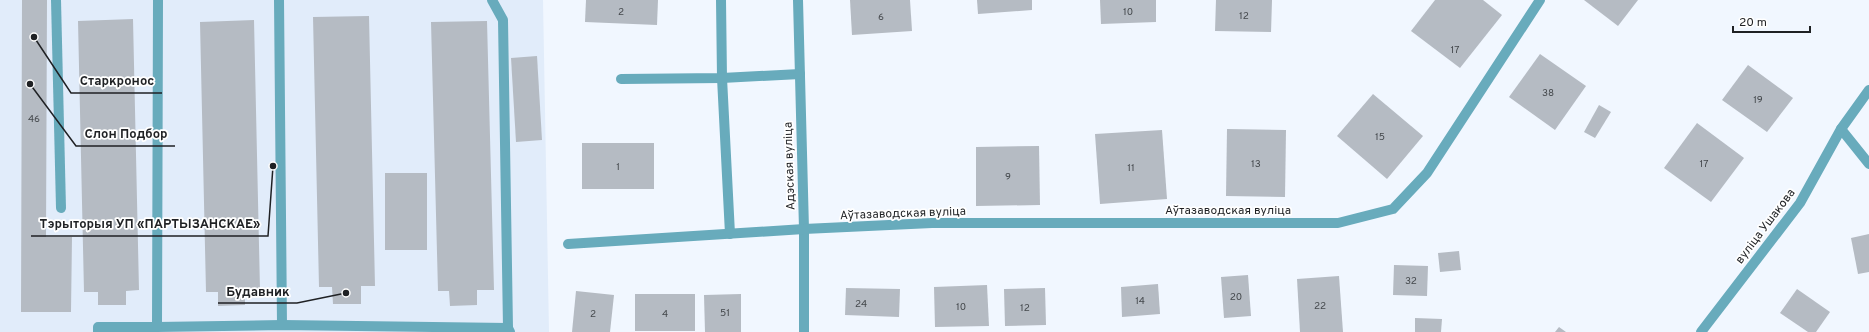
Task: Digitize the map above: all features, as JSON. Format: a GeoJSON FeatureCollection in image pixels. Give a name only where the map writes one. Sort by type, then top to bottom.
{"type":"FeatureCollection","features":[{"type":"Feature","properties":{"kind":"street"},"geometry":{"type":"LineString","coordinates":[[56,0],[61,208]]}},
{"type":"Feature","properties":{"kind":"street"},"geometry":{"type":"LineString","coordinates":[[157,327],[158,0]]}},
{"type":"Feature","properties":{"kind":"street"},"geometry":{"type":"LineString","coordinates":[[279,0],[282,325]]}},
{"type":"Feature","properties":{"kind":"street"},"geometry":{"type":"LineString","coordinates":[[98,332],[98,327],[282,325],[509,330],[503,20],[492,0]]}},
{"type":"Feature","properties":{"kind":"street"},"geometry":{"type":"LineString","coordinates":[[721,0],[722,78],[730,234]]}},
{"type":"Feature","properties":{"kind":"street","name":"Адэская вуліца"},"geometry":{"type":"LineString","coordinates":[[798,0],[804,229],[804,332]]}},
{"type":"Feature","properties":{"kind":"street","name":"Аўтазаводская вуліца"},"geometry":{"type":"LineString","coordinates":[[568,244],[804,229],[932,223],[1338,223],[1393,209],[1427,173],[1540,0]]}},
{"type":"Feature","properties":{"kind":"street"},"geometry":{"type":"LineString","coordinates":[[621,79],[722,78],[800,74]]}},
{"type":"Feature","properties":{"kind":"street","name":"вуліца Ушакова"},"geometry":{"type":"LineString","coordinates":[[1701,332],[1800,203],[1841,129],[1869,90]]}},
{"type":"Feature","properties":{"kind":"street"},"geometry":{"type":"LineString","coordinates":[[1841,129],[1869,164]]}},
{"type":"Feature","properties":{"kind":"shaded area"},"geometry":{"type":"Polygon","coordinates":[[[0,0],[543,0],[549,332],[0,332],[0,0]]]}},
{"type":"Feature","properties":{"kind":"building"},"geometry":{"type":"Polygon","coordinates":[[[22,0],[47,0],[46,237],[72,237],[71,312],[21,312],[22,0]]]}},
{"type":"Feature","properties":{"kind":"building"},"geometry":{"type":"Polygon","coordinates":[[[586,0],[658,0],[657,25],[585,22],[586,0]]]}},
{"type":"Feature","properties":{"kind":"building"},"geometry":{"type":"Polygon","coordinates":[[[850,0],[910,0],[912,31],[852,35],[850,0]]]}},
{"type":"Feature","properties":{"kind":"building"},"geometry":{"type":"Polygon","coordinates":[[[977,0],[1032,0],[1032,10],[978,14],[977,0]]]}},
{"type":"Feature","properties":{"kind":"building"},"geometry":{"type":"Polygon","coordinates":[[[1100,0],[1156,0],[1156,22],[1101,24],[1100,0]]]}},
{"type":"Feature","properties":{"kind":"building"},"geometry":{"type":"Polygon","coordinates":[[[1216,0],[1272,0],[1271,32],[1215,31],[1216,0]]]}},
{"type":"Feature","properties":{"kind":"building"},"geometry":{"type":"Polygon","coordinates":[[[1435,0],[1483,0],[1502,15],[1460,68],[1411,31],[1435,0]]]}},
{"type":"Feature","properties":{"kind":"building"},"geometry":{"type":"Polygon","coordinates":[[[1584,0],[1638,0],[1618,26],[1584,0]]]}},
{"type":"Feature","properties":{"kind":"building"},"geometry":{"type":"Polygon","coordinates":[[[369,16],[375,286],[361,286],[361,304],[333,304],[332,287],[319,287],[313,17],[369,16]]]}},
{"type":"Feature","properties":{"kind":"building"},"geometry":{"type":"Polygon","coordinates":[[[133,19],[139,290],[126,291],[126,305],[98,305],[98,292],[84,292],[78,21],[133,19]]]}},
{"type":"Feature","properties":{"kind":"building"},"geometry":{"type":"Polygon","coordinates":[[[254,20],[260,290],[245,291],[245,305],[218,306],[218,292],[206,292],[200,22],[254,20]]]}},
{"type":"Feature","properties":{"kind":"building"},"geometry":{"type":"Polygon","coordinates":[[[487,21],[494,290],[477,290],[477,305],[450,306],[449,291],[438,291],[431,22],[487,21]]]}},
{"type":"Feature","properties":{"kind":"building"},"geometry":{"type":"Polygon","coordinates":[[[1540,54],[1586,86],[1555,130],[1509,97],[1540,54]]]}},
{"type":"Feature","properties":{"kind":"building"},"geometry":{"type":"Polygon","coordinates":[[[537,56],[542,140],[516,142],[511,58],[537,56]]]}},
{"type":"Feature","properties":{"kind":"building"},"geometry":{"type":"Polygon","coordinates":[[[1748,65],[1793,98],[1767,132],[1722,100],[1748,65]]]}},
{"type":"Feature","properties":{"kind":"building"},"geometry":{"type":"Polygon","coordinates":[[[1373,94],[1423,136],[1387,179],[1337,136],[1373,94]]]}},
{"type":"Feature","properties":{"kind":"building"},"geometry":{"type":"Polygon","coordinates":[[[1599,105],[1611,112],[1595,138],[1584,132],[1599,105]]]}},
{"type":"Feature","properties":{"kind":"building"},"geometry":{"type":"Polygon","coordinates":[[[1697,123],[1744,158],[1711,202],[1664,168],[1697,123]]]}},
{"type":"Feature","properties":{"kind":"building"},"geometry":{"type":"Polygon","coordinates":[[[1227,129],[1286,130],[1285,197],[1226,196],[1227,129]]]}},
{"type":"Feature","properties":{"kind":"building"},"geometry":{"type":"Polygon","coordinates":[[[1162,130],[1167,199],[1100,204],[1095,134],[1162,130]]]}},
{"type":"Feature","properties":{"kind":"building"},"geometry":{"type":"Polygon","coordinates":[[[582,143],[654,143],[654,189],[582,189],[582,143]]]}},
{"type":"Feature","properties":{"kind":"building"},"geometry":{"type":"Polygon","coordinates":[[[1039,146],[1040,205],[976,206],[976,147],[1039,146]]]}},
{"type":"Feature","properties":{"kind":"building"},"geometry":{"type":"Polygon","coordinates":[[[385,173],[427,173],[427,250],[385,250],[385,173]]]}},
{"type":"Feature","properties":{"kind":"building"},"geometry":{"type":"Polygon","coordinates":[[[1869,234],[1869,272],[1858,274],[1851,238],[1869,234]]]}},
{"type":"Feature","properties":{"kind":"building"},"geometry":{"type":"Polygon","coordinates":[[[1459,251],[1461,270],[1440,272],[1438,253],[1459,251]]]}},
{"type":"Feature","properties":{"kind":"building"},"geometry":{"type":"Polygon","coordinates":[[[1394,265],[1428,266],[1427,296],[1393,295],[1394,265]]]}},
{"type":"Feature","properties":{"kind":"building"},"geometry":{"type":"Polygon","coordinates":[[[1248,275],[1251,316],[1224,318],[1221,277],[1248,275]]]}},
{"type":"Feature","properties":{"kind":"building"},"geometry":{"type":"Polygon","coordinates":[[[1339,276],[1343,332],[1300,332],[1297,279],[1339,276]]]}},
{"type":"Feature","properties":{"kind":"building"},"geometry":{"type":"Polygon","coordinates":[[[1158,284],[1160,314],[1122,317],[1121,287],[1158,284]]]}},
{"type":"Feature","properties":{"kind":"building"},"geometry":{"type":"Polygon","coordinates":[[[987,285],[989,326],[935,327],[934,287],[987,285]]]}},
{"type":"Feature","properties":{"kind":"building"},"geometry":{"type":"Polygon","coordinates":[[[846,288],[900,289],[899,317],[845,315],[846,288]]]}},
{"type":"Feature","properties":{"kind":"building"},"geometry":{"type":"Polygon","coordinates":[[[1045,288],[1046,325],[1005,326],[1004,289],[1045,288]]]}},
{"type":"Feature","properties":{"kind":"building"},"geometry":{"type":"Polygon","coordinates":[[[1797,289],[1830,312],[1816,332],[1808,332],[1780,313],[1797,289]]]}},
{"type":"Feature","properties":{"kind":"building"},"geometry":{"type":"Polygon","coordinates":[[[576,291],[614,295],[610,332],[572,332],[576,291]]]}},
{"type":"Feature","properties":{"kind":"building"},"geometry":{"type":"Polygon","coordinates":[[[635,294],[695,294],[695,331],[635,331],[635,294]]]}},
{"type":"Feature","properties":{"kind":"building"},"geometry":{"type":"Polygon","coordinates":[[[741,294],[741,332],[705,332],[704,295],[741,294]]]}},
{"type":"Feature","properties":{"kind":"building"},"geometry":{"type":"Polygon","coordinates":[[[1415,318],[1442,319],[1441,332],[1415,332],[1415,318]]]}},
{"type":"Feature","properties":{"kind":"building"},"geometry":{"type":"Polygon","coordinates":[[[1559,327],[1566,332],[1555,332],[1559,327]]]}},
{"type":"Feature","properties":{"kind":"place","name":"Старкронос"},"geometry":{"type":"Point","coordinates":[34,37]}},
{"type":"Feature","properties":{"kind":"place","name":"Слон Подбор"},"geometry":{"type":"Point","coordinates":[30,84]}},
{"type":"Feature","properties":{"kind":"place","name":"Тэрыторыя УП «ПАРТЫЗАНСКАЕ»"},"geometry":{"type":"Point","coordinates":[273,166]}},
{"type":"Feature","properties":{"kind":"place","name":"Будавник"},"geometry":{"type":"Point","coordinates":[346,293]}}]}
